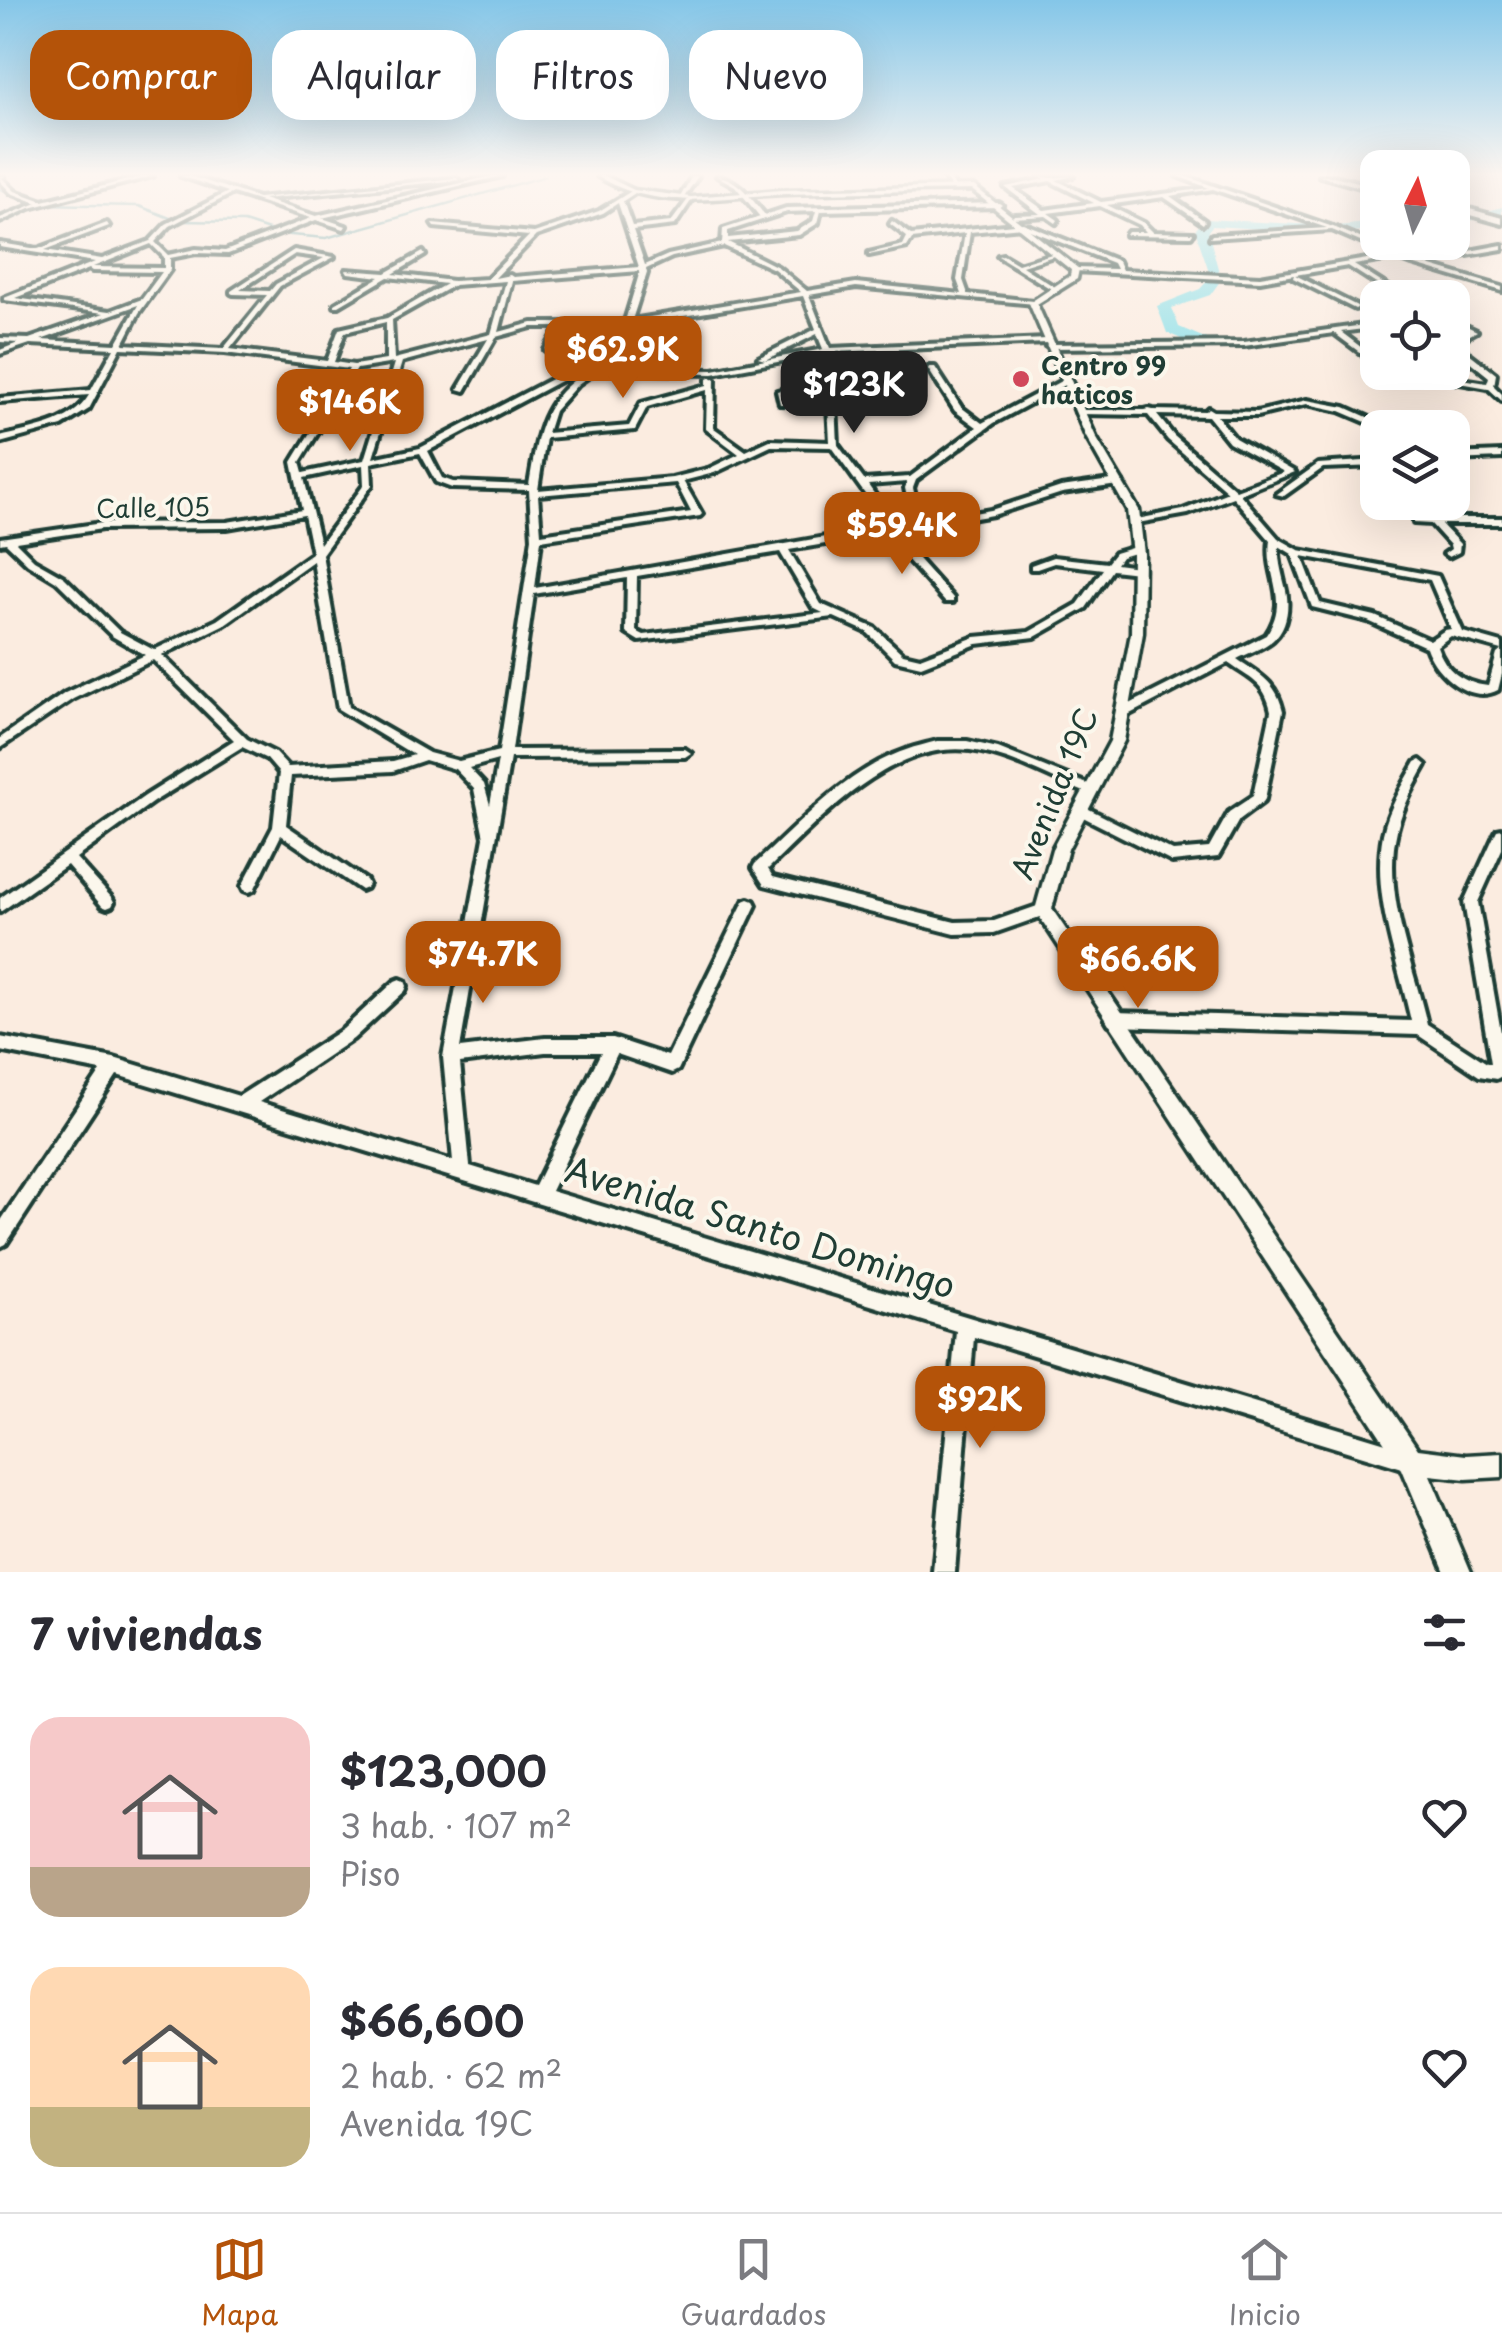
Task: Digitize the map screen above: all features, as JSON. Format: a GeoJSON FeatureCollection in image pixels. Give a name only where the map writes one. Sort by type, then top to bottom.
{"type":"FeatureCollection","features":[{"type":"Feature","properties":{"kind":"street"},"geometry":{"type":"LineString","coordinates":[[26,249],[104,261]]}},
{"type":"Feature","properties":{"kind":"street"},"geometry":{"type":"LineString","coordinates":[[38,251],[42,249]]}},
{"type":"Feature","properties":{"kind":"street"},"geometry":{"type":"LineString","coordinates":[[3,299],[133,249]]}},
{"type":"Feature","properties":{"kind":"street"},"geometry":{"type":"LineString","coordinates":[[0,440],[58,424],[86,406],[136,312],[167,270],[167,257],[159,249]]}},
{"type":"Feature","properties":{"kind":"street"},"geometry":{"type":"LineString","coordinates":[[167,257],[233,249]]}},
{"type":"Feature","properties":{"kind":"street"},"geometry":{"type":"LineString","coordinates":[[490,278],[519,249]]}},
{"type":"Feature","properties":{"kind":"street"},"geometry":{"type":"LineString","coordinates":[[628,322],[640,295],[641,269],[636,249]]}},
{"type":"Feature","properties":{"kind":"street"},"geometry":{"type":"LineString","coordinates":[[348,271],[453,283],[641,269],[693,249]]}},
{"type":"Feature","properties":{"kind":"street"},"geometry":{"type":"LineString","coordinates":[[739,249],[776,268],[804,291],[838,378],[832,403],[834,445],[889,527],[949,600]]}},
{"type":"Feature","properties":{"kind":"street"},"geometry":{"type":"LineString","coordinates":[[871,254],[899,249]]}},
{"type":"Feature","properties":{"kind":"street"},"geometry":{"type":"LineString","coordinates":[[965,249],[960,280],[965,294]]}},
{"type":"Feature","properties":{"kind":"street"},"geometry":{"type":"LineString","coordinates":[[1052,249],[1075,270],[1120,272],[1294,276],[1379,260]]}},
{"type":"Feature","properties":{"kind":"street"},"geometry":{"type":"LineString","coordinates":[[1083,249],[1116,262],[1120,272]]}},
{"type":"Feature","properties":{"kind":"street"},"geometry":{"type":"LineString","coordinates":[[1414,263],[1489,249]]}},
{"type":"Feature","properties":{"kind":"street"},"geometry":{"type":"LineString","coordinates":[[225,350],[289,277],[331,257],[294,252],[233,291],[271,293]]}},
{"type":"Feature","properties":{"kind":"street"},"geometry":{"type":"LineString","coordinates":[[337,305],[423,254]]}},
{"type":"Feature","properties":{"kind":"street"},"geometry":{"type":"LineString","coordinates":[[1017,266],[1058,254]]}},
{"type":"Feature","properties":{"kind":"street"},"geometry":{"type":"LineString","coordinates":[[1001,256],[1056,290]]}},
{"type":"Feature","properties":{"kind":"street"},"geometry":{"type":"LineString","coordinates":[[1408,260],[1502,289]]}},
{"type":"Feature","properties":{"kind":"street"},"geometry":{"type":"LineString","coordinates":[[1350,266],[1373,280]]}},
{"type":"Feature","properties":{"kind":"street"},"geometry":{"type":"LineString","coordinates":[[85,269],[167,270]]}},
{"type":"Feature","properties":{"kind":"street"},"geometry":{"type":"LineString","coordinates":[[0,340],[225,350],[354,367],[394,361],[494,333],[562,324],[614,326],[804,291],[889,285],[1032,303],[1074,277],[1075,270]]}},
{"type":"Feature","properties":{"kind":"street"},"geometry":{"type":"LineString","coordinates":[[1294,276],[1355,306]]}},
{"type":"Feature","properties":{"kind":"street"},"geometry":{"type":"LineString","coordinates":[[462,389],[494,333],[510,277]]}},
{"type":"Feature","properties":{"kind":"street"},"geometry":{"type":"LineString","coordinates":[[330,364],[339,334],[389,319],[453,283]]}},
{"type":"Feature","properties":{"kind":"street"},"geometry":{"type":"LineString","coordinates":[[3,299],[136,312]]}},
{"type":"Feature","properties":{"kind":"street"},"geometry":{"type":"LineString","coordinates":[[0,352],[146,300]]}},
{"type":"Feature","properties":{"kind":"street","name":"Avenida 19C"},"geometry":{"type":"LineString","coordinates":[[1032,303],[1080,412],[1134,510],[1138,549],[1137,633],[1117,741],[1060,849],[1042,910],[1411,1460],[1458,1572]]}},
{"type":"Feature","properties":{"kind":"street"},"geometry":{"type":"LineString","coordinates":[[0,744],[70,696],[221,622],[318,554],[368,486],[367,463],[394,361],[389,319]]}},
{"type":"Feature","properties":{"kind":"street"},"geometry":{"type":"LineString","coordinates":[[549,350],[562,324]]}},
{"type":"Feature","properties":{"kind":"street"},"geometry":{"type":"LineString","coordinates":[[462,1171],[451,1057],[505,754],[537,538],[534,490],[542,436],[561,395],[594,370],[614,326]]}},
{"type":"Feature","properties":{"kind":"street"},"geometry":{"type":"LineString","coordinates":[[298,476],[423,450],[554,379],[594,370],[714,372],[828,350],[1048,343],[1244,344],[1360,328]]}},
{"type":"Feature","properties":{"kind":"street"},"geometry":{"type":"LineString","coordinates":[[757,364],[820,330]]}},
{"type":"Feature","properties":{"kind":"street"},"geometry":{"type":"LineString","coordinates":[[1335,331],[1360,350]]}},
{"type":"Feature","properties":{"kind":"street"},"geometry":{"type":"LineString","coordinates":[[1470,358],[1495,380],[1502,399]]}},
{"type":"Feature","properties":{"kind":"street"},"geometry":{"type":"LineString","coordinates":[[354,367],[299,453],[298,476],[318,554],[344,710],[425,756],[460,766],[480,787],[490,840]]}},
{"type":"Feature","properties":{"kind":"street"},"geometry":{"type":"LineString","coordinates":[[932,369],[958,409],[982,428]]}},
{"type":"Feature","properties":{"kind":"street"},"geometry":{"type":"LineString","coordinates":[[714,372],[709,387],[710,429],[743,453]]}},
{"type":"Feature","properties":{"kind":"street"},"geometry":{"type":"LineString","coordinates":[[1470,378],[1495,380]]}},
{"type":"Feature","properties":{"kind":"street"},"geometry":{"type":"LineString","coordinates":[[861,482],[912,479],[982,428],[1066,382]]}},
{"type":"Feature","properties":{"kind":"street"},"geometry":{"type":"LineString","coordinates":[[542,436],[632,428],[644,405],[709,387]]}},
{"type":"Feature","properties":{"kind":"street"},"geometry":{"type":"LineString","coordinates":[[780,391],[783,402],[832,403]]}},
{"type":"Feature","properties":{"kind":"street"},"geometry":{"type":"LineString","coordinates":[[0,400],[92,392]]}},
{"type":"Feature","properties":{"kind":"street"},"geometry":{"type":"LineString","coordinates":[[1080,412],[1208,410],[1257,414],[1307,402],[1342,408],[1360,416]]}},
{"type":"Feature","properties":{"kind":"street"},"geometry":{"type":"LineString","coordinates":[[1135,522],[1185,512],[1291,472],[1232,440],[1208,410]]}},
{"type":"Feature","properties":{"kind":"street"},"geometry":{"type":"LineString","coordinates":[[1149,411],[1234,493],[1275,540],[1296,552],[1438,580],[1458,633]]}},
{"type":"Feature","properties":{"kind":"street"},"geometry":{"type":"LineString","coordinates":[[423,450],[439,480],[452,485],[534,490],[678,479],[711,471],[770,442],[834,445]]}},
{"type":"Feature","properties":{"kind":"street"},"geometry":{"type":"LineString","coordinates":[[1470,457],[1502,455]]}},
{"type":"Feature","properties":{"kind":"street"},"geometry":{"type":"LineString","coordinates":[[1282,494],[1321,466],[1360,465]]}},
{"type":"Feature","properties":{"kind":"street"},"geometry":{"type":"LineString","coordinates":[[537,538],[697,514],[678,479]]}},
{"type":"Feature","properties":{"kind":"street"},"geometry":{"type":"LineString","coordinates":[[912,479],[909,488],[917,523]]}},
{"type":"Feature","properties":{"kind":"street"},"geometry":{"type":"LineString","coordinates":[[529,592],[993,512],[1061,490],[1118,482]]}},
{"type":"Feature","properties":{"kind":"street","name":"Calle 105"},"geometry":{"type":"LineString","coordinates":[[5,540],[102,526],[227,525],[306,512]]}},
{"type":"Feature","properties":{"kind":"street"},"geometry":{"type":"LineString","coordinates":[[1417,521],[1502,521]]}},
{"type":"Feature","properties":{"kind":"street"},"geometry":{"type":"LineString","coordinates":[[1436,522],[1455,544],[1456,550],[1449,554]]}},
{"type":"Feature","properties":{"kind":"street"},"geometry":{"type":"LineString","coordinates":[[5,540],[60,579],[116,634],[153,654],[242,741],[271,756],[286,772]]}},
{"type":"Feature","properties":{"kind":"street"},"geometry":{"type":"LineString","coordinates":[[1122,713],[1270,638],[1283,622],[1284,600],[1272,548],[1275,540]]}},
{"type":"Feature","properties":{"kind":"street"},"geometry":{"type":"LineString","coordinates":[[782,546],[809,596],[832,614],[871,630],[899,657],[921,662],[975,641],[1031,634],[1082,606],[1118,555],[1138,549]]}},
{"type":"Feature","properties":{"kind":"street"},"geometry":{"type":"LineString","coordinates":[[1296,552],[1316,605],[1370,618],[1431,646]]}},
{"type":"Feature","properties":{"kind":"street"},"geometry":{"type":"LineString","coordinates":[[1034,567],[1054,560],[1138,570]]}},
{"type":"Feature","properties":{"kind":"street"},"geometry":{"type":"LineString","coordinates":[[632,573],[631,633],[642,639],[832,614]]}},
{"type":"Feature","properties":{"kind":"street"},"geometry":{"type":"LineString","coordinates":[[1443,633],[1458,633],[1502,650],[1492,690],[1460,683],[1435,662],[1431,646],[1443,633]]}},
{"type":"Feature","properties":{"kind":"street"},"geometry":{"type":"LineString","coordinates":[[1080,810],[1172,857],[1213,853],[1234,816],[1259,799],[1276,710],[1266,684],[1228,658]]}},
{"type":"Feature","properties":{"kind":"street"},"geometry":{"type":"LineString","coordinates":[[0,906],[150,798],[242,741]]}},
{"type":"Feature","properties":{"kind":"street"},"geometry":{"type":"LineString","coordinates":[[1042,910],[994,927],[954,928],[769,881],[760,868],[887,764],[928,748],[972,746],[1091,790]]}},
{"type":"Feature","properties":{"kind":"street"},"geometry":{"type":"LineString","coordinates":[[460,766],[505,754],[685,754]]}},
{"type":"Feature","properties":{"kind":"street"},"geometry":{"type":"LineString","coordinates":[[286,772],[393,766],[425,756]]}},
{"type":"Feature","properties":{"kind":"street"},"geometry":{"type":"LineString","coordinates":[[1420,765],[1406,785],[1385,843],[1390,913],[1410,972],[1420,1028]]}},
{"type":"Feature","properties":{"kind":"street"},"geometry":{"type":"LineString","coordinates":[[249,886],[279,827],[286,772]]}},
{"type":"Feature","properties":{"kind":"street"},"geometry":{"type":"LineString","coordinates":[[279,827],[361,884]]}},
{"type":"Feature","properties":{"kind":"street"},"geometry":{"type":"LineString","coordinates":[[1114,1019],[1420,1028],[1485,1072],[1499,1066],[1470,902],[1502,834]]}},
{"type":"Feature","properties":{"kind":"street"},"geometry":{"type":"LineString","coordinates":[[69,859],[107,902]]}},
{"type":"Feature","properties":{"kind":"street"},"geometry":{"type":"LineString","coordinates":[[451,1057],[545,1045],[613,1045],[672,1064],[749,905]]}},
{"type":"Feature","properties":{"kind":"street"},"geometry":{"type":"LineString","coordinates":[[240,1104],[348,1034],[400,986]]}},
{"type":"Feature","properties":{"kind":"street","name":"Avenida Santo Domingo"},"geometry":{"type":"LineString","coordinates":[[0,1044],[114,1066],[1411,1460],[1502,1465]]}},
{"type":"Feature","properties":{"kind":"street"},"geometry":{"type":"LineString","coordinates":[[540,1195],[613,1045]]}},
{"type":"Feature","properties":{"kind":"street"},"geometry":{"type":"LineString","coordinates":[[0,1238],[114,1066]]}},
{"type":"Feature","properties":{"kind":"street"},"geometry":{"type":"LineString","coordinates":[[944,1572],[966,1325]]}},
{"type":"Feature","properties":{"kind":"waterway"},"geometry":{"type":"LineString","coordinates":[[1208,249],[1216,274]]}},
{"type":"Feature","properties":{"kind":"waterway"},"geometry":{"type":"LineString","coordinates":[[1201,342],[1172,330],[1164,306],[1205,292],[1214,280]]}},
{"type":"Feature","properties":{"kind":"place","name":"Centro 99 haticos"},"geometry":{"type":"Point","coordinates":[1021,379]}}]}
